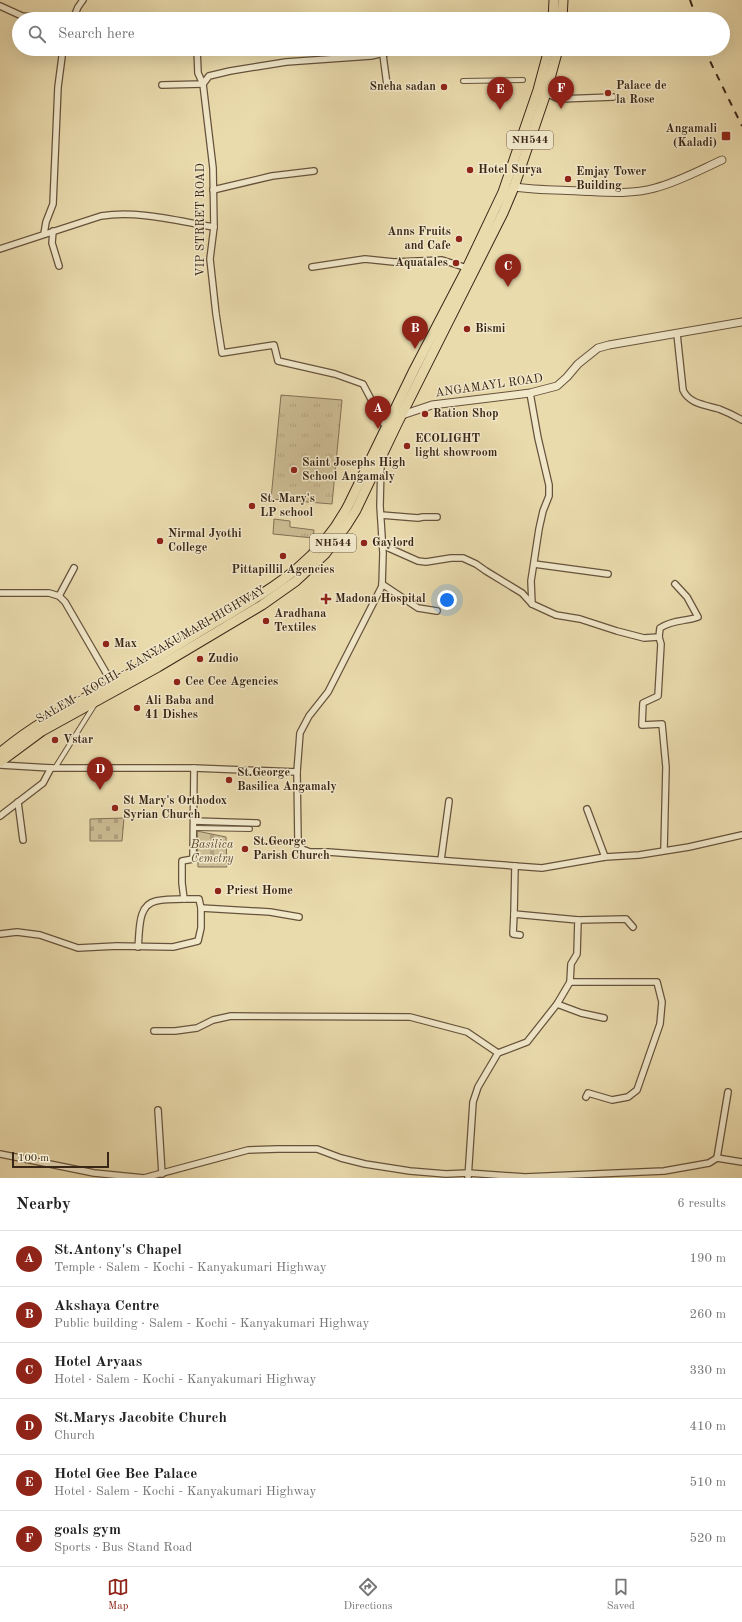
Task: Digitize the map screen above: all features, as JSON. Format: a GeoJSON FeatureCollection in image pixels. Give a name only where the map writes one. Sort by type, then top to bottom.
{"type":"FeatureCollection","features":[{"type":"Feature","properties":{"kind":"highway"},"geometry":{"type":"LineString","coordinates":[[553,12],[554,0]]}},
{"type":"Feature","properties":{"kind":"highway"},"geometry":{"type":"LineString","coordinates":[[563,0],[563,12]]}},
{"type":"Feature","properties":{"kind":"highway","name":"SALEM - KOCHI - KANYAKUMARI HIGHWAY"},"geometry":{"type":"LineString","coordinates":[[0,764],[42,732],[170,660],[262,604],[296,581],[325,554],[356,510],[401,416],[503,213],[514,187],[542,92],[548,56]]}},
{"type":"Feature","properties":{"kind":"highway","name":"SALEM - KOCHI - KANYAKUMARI HIGHWAY"},"geometry":{"type":"LineString","coordinates":[[0,753],[46,720],[142,667],[258,597],[288,576],[315,553],[338,524],[345,512],[391,416],[467,268],[502,192],[555,56]]}},
{"type":"Feature","properties":{"kind":"street"},"geometry":{"type":"LineString","coordinates":[[76,12],[83,0]]}},
{"type":"Feature","properties":{"kind":"street"},"geometry":{"type":"LineString","coordinates":[[0,6],[13,12]]}},
{"type":"Feature","properties":{"kind":"street"},"geometry":{"type":"LineString","coordinates":[[44,234],[46,222],[53,204],[58,87],[62,56]]}},
{"type":"Feature","properties":{"kind":"street","name":"VIP STRRET ROAD"},"geometry":{"type":"LineString","coordinates":[[197,56],[198,73],[203,84],[213,168],[214,227],[210,259],[222,354],[274,345],[278,361],[335,374],[363,384],[386,428]]}},
{"type":"Feature","properties":{"kind":"street"},"geometry":{"type":"LineString","coordinates":[[162,85],[203,84],[209,76],[286,62],[369,56]]}},
{"type":"Feature","properties":{"kind":"street"},"geometry":{"type":"LineString","coordinates":[[383,56],[387,85]]}},
{"type":"Feature","properties":{"kind":"street"},"geometry":{"type":"LineString","coordinates":[[463,81],[524,80]]}},
{"type":"Feature","properties":{"kind":"street"},"geometry":{"type":"LineString","coordinates":[[542,92],[558,98],[613,97]]}},
{"type":"Feature","properties":{"kind":"street"},"geometry":{"type":"LineString","coordinates":[[514,187],[534,190],[608,193],[653,189],[722,160]]}},
{"type":"Feature","properties":{"kind":"street"},"geometry":{"type":"LineString","coordinates":[[213,190],[272,176],[314,171]]}},
{"type":"Feature","properties":{"kind":"street"},"geometry":{"type":"LineString","coordinates":[[0,249],[101,216],[116,214],[137,215],[214,227]]}},
{"type":"Feature","properties":{"kind":"street"},"geometry":{"type":"LineString","coordinates":[[53,232],[52,243],[59,266]]}},
{"type":"Feature","properties":{"kind":"street"},"geometry":{"type":"LineString","coordinates":[[312,267],[365,259],[394,262],[442,260],[467,268]]}},
{"type":"Feature","properties":{"kind":"street","name":"ANGAMAYL ROAD"},"geometry":{"type":"LineString","coordinates":[[391,416],[401,416],[432,405],[530,393],[557,386],[578,364],[598,348],[742,322]]}},
{"type":"Feature","properties":{"kind":"street"},"geometry":{"type":"LineString","coordinates":[[676,334],[683,390],[685,395],[690,400],[720,409],[742,420]]}},
{"type":"Feature","properties":{"kind":"street"},"geometry":{"type":"LineString","coordinates":[[530,393],[538,438],[549,485],[549,496],[542,511],[531,581],[532,604]]}},
{"type":"Feature","properties":{"kind":"street"},"geometry":{"type":"LineString","coordinates":[[381,457],[382,584],[328,692],[309,716],[300,733],[297,772],[298,841],[302,849],[310,852],[542,868],[604,857],[639,855],[689,847],[742,835]]}},
{"type":"Feature","properties":{"kind":"street"},"geometry":{"type":"LineString","coordinates":[[381,515],[418,518],[423,516],[437,517]]}},
{"type":"Feature","properties":{"kind":"street"},"geometry":{"type":"LineString","coordinates":[[382,545],[418,561],[426,562],[451,558],[463,558],[476,564],[522,593],[532,604],[556,615],[580,619],[644,638],[659,637]]}},
{"type":"Feature","properties":{"kind":"street"},"geometry":{"type":"LineString","coordinates":[[534,564],[608,574]]}},
{"type":"Feature","properties":{"kind":"street"},"geometry":{"type":"LineString","coordinates":[[59,596],[74,568]]}},
{"type":"Feature","properties":{"kind":"street"},"geometry":{"type":"LineString","coordinates":[[382,584],[418,608],[437,611]]}},
{"type":"Feature","properties":{"kind":"street"},"geometry":{"type":"LineString","coordinates":[[664,850],[666,767],[662,724],[642,725],[643,703],[658,696],[661,644],[659,637],[660,628],[668,622],[690,620],[698,617],[687,597],[675,584]]}},
{"type":"Feature","properties":{"kind":"street"},"geometry":{"type":"LineString","coordinates":[[0,593],[49,593],[59,596],[65,602],[112,683]]}},
{"type":"Feature","properties":{"kind":"street"},"geometry":{"type":"LineString","coordinates":[[0,816],[43,783],[98,700]]}},
{"type":"Feature","properties":{"kind":"street"},"geometry":{"type":"LineString","coordinates":[[0,764],[53,768],[194,768],[297,772]]}},
{"type":"Feature","properties":{"kind":"street"},"geometry":{"type":"LineString","coordinates":[[184,899],[182,861],[193,859],[194,768]]}},
{"type":"Feature","properties":{"kind":"street"},"geometry":{"type":"LineString","coordinates":[[441,860],[449,801]]}},
{"type":"Feature","properties":{"kind":"street"},"geometry":{"type":"LineString","coordinates":[[18,802],[23,840]]}},
{"type":"Feature","properties":{"kind":"street"},"geometry":{"type":"LineString","coordinates":[[587,809],[604,857]]}},
{"type":"Feature","properties":{"kind":"street"},"geometry":{"type":"LineString","coordinates":[[194,821],[257,823]]}},
{"type":"Feature","properties":{"kind":"street"},"geometry":{"type":"LineString","coordinates":[[194,828],[250,829]]}},
{"type":"Feature","properties":{"kind":"street"},"geometry":{"type":"LineString","coordinates":[[515,866],[513,934],[520,935]]}},
{"type":"Feature","properties":{"kind":"street"},"geometry":{"type":"LineString","coordinates":[[0,934],[17,932],[40,935],[78,948],[173,947],[198,941],[201,908],[199,899],[155,901],[147,905],[142,912],[138,947]]}},
{"type":"Feature","properties":{"kind":"street"},"geometry":{"type":"LineString","coordinates":[[201,908],[270,912],[299,917]]}},
{"type":"Feature","properties":{"kind":"street"},"geometry":{"type":"LineString","coordinates":[[514,914],[578,920],[626,919],[633,927]]}},
{"type":"Feature","properties":{"kind":"street"},"geometry":{"type":"LineString","coordinates":[[468,1175],[473,1102],[478,1087],[498,1053],[526,1042],[557,1004],[570,982],[571,964],[577,954],[578,920]]}},
{"type":"Feature","properties":{"kind":"street"},"geometry":{"type":"LineString","coordinates":[[570,982],[657,982],[662,1002],[660,1024],[638,1090],[628,1097],[612,1100],[588,1092],[586,1097]]}},
{"type":"Feature","properties":{"kind":"street"},"geometry":{"type":"LineString","coordinates":[[557,1004],[581,1013],[604,1018]]}},
{"type":"Feature","properties":{"kind":"street"},"geometry":{"type":"LineString","coordinates":[[154,1031],[175,1031],[197,1028],[213,1020],[231,1016],[410,1017],[467,1032],[498,1053]]}},
{"type":"Feature","properties":{"kind":"street"},"geometry":{"type":"LineString","coordinates":[[717,1158],[728,1092]]}},
{"type":"Feature","properties":{"kind":"street"},"geometry":{"type":"LineString","coordinates":[[158,1110],[162,1174]]}},
{"type":"Feature","properties":{"kind":"street"},"geometry":{"type":"LineString","coordinates":[[0,1154],[28,1161],[94,1173],[144,1178],[248,1150],[278,1149],[317,1150],[359,1162],[410,1171],[525,1177],[644,1172],[686,1168],[709,1163],[717,1158],[742,1162]]}},
{"type":"Feature","properties":{"kind":"green space","name":"Saint Josephs High School Angamaly"},"geometry":{"type":"Polygon","coordinates":[[[281,395],[342,400],[332,504],[271,499],[281,395]]]}},
{"type":"Feature","properties":{"kind":"green space"},"geometry":{"type":"Polygon","coordinates":[[[274,519],[290,521],[290,527],[314,530],[313,538],[273,534],[274,519]]]}},
{"type":"Feature","properties":{"kind":"green space"},"geometry":{"type":"Polygon","coordinates":[[[124,818],[122,841],[90,841],[90,819],[124,818]]]}},
{"type":"Feature","properties":{"kind":"green space","name":"Basilica Cemetry"},"geometry":{"type":"Polygon","coordinates":[[[197,831],[226,837],[227,867],[198,867],[197,831]]]}},
{"type":"Feature","properties":{"kind":"railway"},"geometry":{"type":"LineString","coordinates":[[690,0],[694,12]]}},
{"type":"Feature","properties":{"kind":"railway"},"geometry":{"type":"LineString","coordinates":[[707,56],[742,126]]}},
{"type":"Feature","properties":{"kind":"place","name":"Sneha sadan"},"geometry":{"type":"Point","coordinates":[444,87]}},
{"type":"Feature","properties":{"kind":"place","name":"Palace de la Rose"},"geometry":{"type":"Point","coordinates":[608,93]}},
{"type":"Feature","properties":{"kind":"place","name":"goals gym"},"geometry":{"type":"Point","coordinates":[561,109]}},
{"type":"Feature","properties":{"kind":"place","name":"Hotel Gee Bee Palace"},"geometry":{"type":"Point","coordinates":[500,110]}},
{"type":"Feature","properties":{"kind":"place","name":"Angamali (Kaladi)"},"geometry":{"type":"Point","coordinates":[726,136]}},
{"type":"Feature","properties":{"kind":"place","name":"Hotel Surya"},"geometry":{"type":"Point","coordinates":[470,170]}},
{"type":"Feature","properties":{"kind":"place","name":"Emjay Tower Building"},"geometry":{"type":"Point","coordinates":[568,179]}},
{"type":"Feature","properties":{"kind":"place","name":"Anns Fruits and Cafe"},"geometry":{"type":"Point","coordinates":[459,239]}},
{"type":"Feature","properties":{"kind":"place","name":"Aquatales"},"geometry":{"type":"Point","coordinates":[456,263]}},
{"type":"Feature","properties":{"kind":"place","name":"Hotel Aryaas"},"geometry":{"type":"Point","coordinates":[508,287]}},
{"type":"Feature","properties":{"kind":"place","name":"Bismi"},"geometry":{"type":"Point","coordinates":[467,329]}},
{"type":"Feature","properties":{"kind":"place","name":"Akshaya Centre"},"geometry":{"type":"Point","coordinates":[415,349]}},
{"type":"Feature","properties":{"kind":"place","name":"Ration Shop"},"geometry":{"type":"Point","coordinates":[425,414]}},
{"type":"Feature","properties":{"kind":"place","name":"St.Antony's Chapel"},"geometry":{"type":"Point","coordinates":[378,429]}},
{"type":"Feature","properties":{"kind":"place","name":"ECOLIGHT light showroom"},"geometry":{"type":"Point","coordinates":[407,446]}},
{"type":"Feature","properties":{"kind":"place","name":"Saint Josephs High School Angamaly"},"geometry":{"type":"Point","coordinates":[294,470]}},
{"type":"Feature","properties":{"kind":"place","name":"St. Mary's LP school"},"geometry":{"type":"Point","coordinates":[252,506]}},
{"type":"Feature","properties":{"kind":"place","name":"Nirmal Jyothi College"},"geometry":{"type":"Point","coordinates":[160,541]}},
{"type":"Feature","properties":{"kind":"place","name":"Gaylord"},"geometry":{"type":"Point","coordinates":[364,543]}},
{"type":"Feature","properties":{"kind":"place","name":"Pittapillil Agencies"},"geometry":{"type":"Point","coordinates":[283,556]}},
{"type":"Feature","properties":{"kind":"place","name":"Madona Hospital"},"geometry":{"type":"Point","coordinates":[326,599]}},
{"type":"Feature","properties":{"kind":"place","name":"Aradhana Textiles"},"geometry":{"type":"Point","coordinates":[266,621]}},
{"type":"Feature","properties":{"kind":"place","name":"Max"},"geometry":{"type":"Point","coordinates":[106,644]}},
{"type":"Feature","properties":{"kind":"place","name":"Zudio"},"geometry":{"type":"Point","coordinates":[200,659]}},
{"type":"Feature","properties":{"kind":"place","name":"Cee Cee Agencies"},"geometry":{"type":"Point","coordinates":[177,682]}},
{"type":"Feature","properties":{"kind":"place","name":"Ali Baba and 41 Dishes"},"geometry":{"type":"Point","coordinates":[137,708]}},
{"type":"Feature","properties":{"kind":"place","name":"Vstar"},"geometry":{"type":"Point","coordinates":[55,740]}},
{"type":"Feature","properties":{"kind":"place","name":"St.George Basilica Angamaly"},"geometry":{"type":"Point","coordinates":[229,780]}},
{"type":"Feature","properties":{"kind":"place","name":"St.Marys Jacobite Church"},"geometry":{"type":"Point","coordinates":[100,790]}},
{"type":"Feature","properties":{"kind":"place","name":"St Mary's Orthodox Syrian Church"},"geometry":{"type":"Point","coordinates":[115,808]}},
{"type":"Feature","properties":{"kind":"place","name":"St.George Parish Church"},"geometry":{"type":"Point","coordinates":[245,849]}},
{"type":"Feature","properties":{"kind":"place","name":"Priest Home"},"geometry":{"type":"Point","coordinates":[218,891]}}]}
